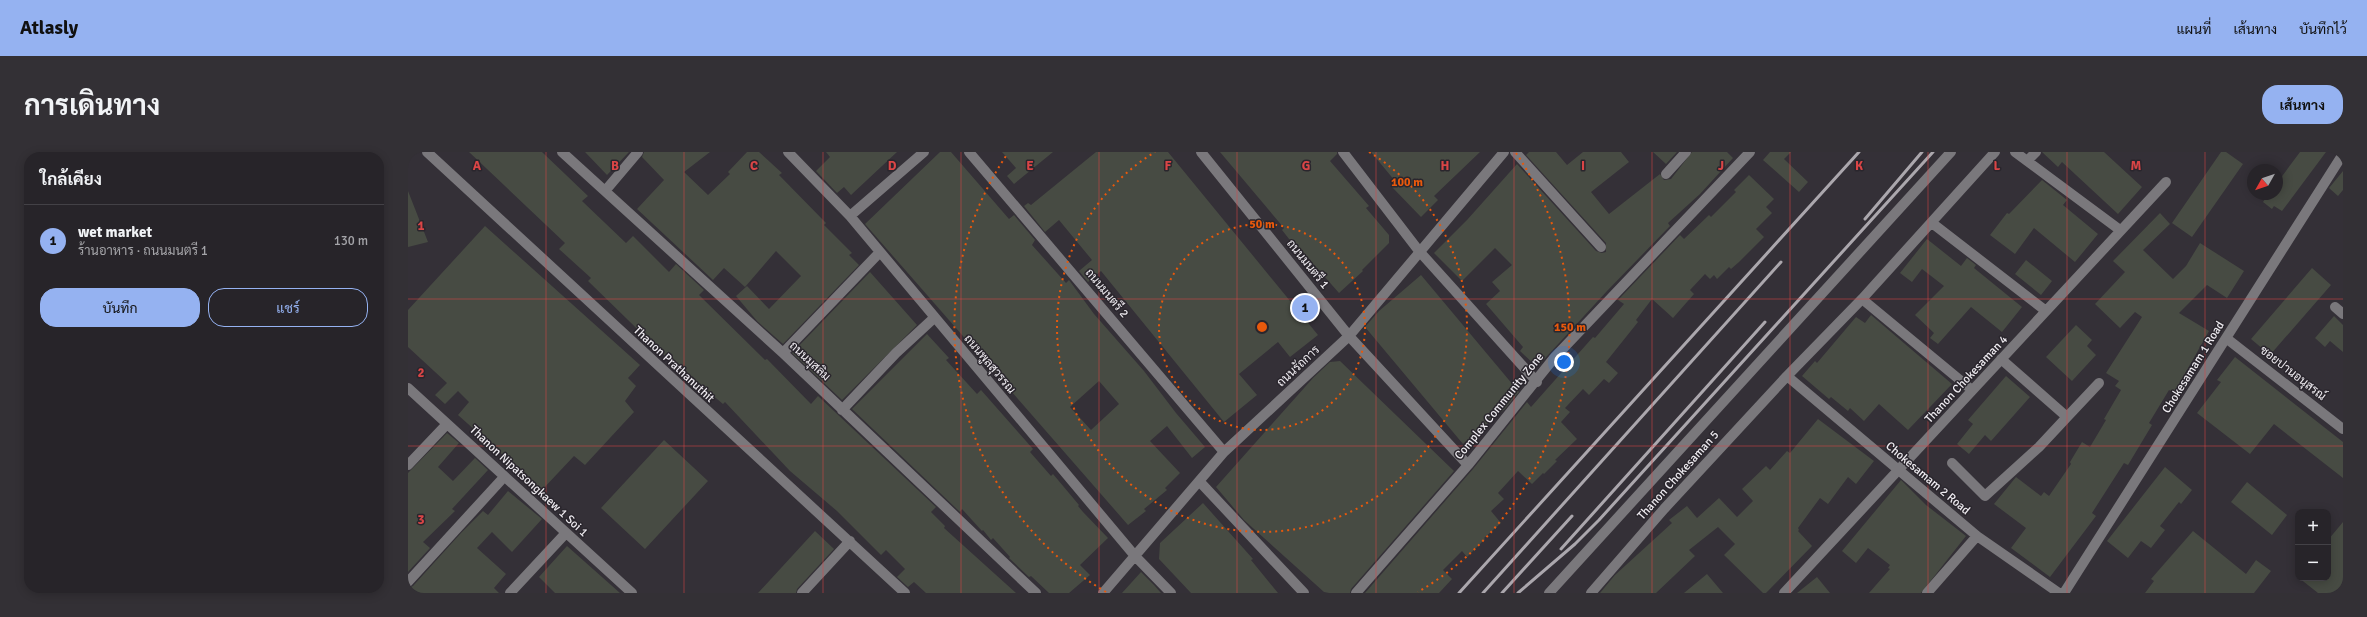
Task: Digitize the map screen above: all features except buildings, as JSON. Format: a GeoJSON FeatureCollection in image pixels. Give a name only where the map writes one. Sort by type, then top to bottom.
{"type":"FeatureCollection","features":[{"type":"Feature","properties":{"kind":"street","name":"Thanon Prathanuthit"},"geometry":{"type":"LineString","coordinates":[[427,152],[905,593]]}},
{"type":"Feature","properties":{"kind":"street","name":"ถนนมุสลิม"},"geometry":{"type":"LineString","coordinates":[[562,152],[782,353],[1036,593]]}},
{"type":"Feature","properties":{"kind":"street"},"geometry":{"type":"LineString","coordinates":[[606,191],[638,152]]}},
{"type":"Feature","properties":{"kind":"street","name":"ถนนพูลสุวรรณ"},"geometry":{"type":"LineString","coordinates":[[788,152],[850,216],[1135,556],[1171,593]]}},
{"type":"Feature","properties":{"kind":"street"},"geometry":{"type":"LineString","coordinates":[[850,216],[924,152]]}},
{"type":"Feature","properties":{"kind":"street","name":"ถนนมนตรี 2"},"geometry":{"type":"LineString","coordinates":[[969,152],[1224,452]]}},
{"type":"Feature","properties":{"kind":"street","name":"ถนนมนตรี 1"},"geometry":{"type":"LineString","coordinates":[[1201,152],[1349,336],[1468,465]]}},
{"type":"Feature","properties":{"kind":"street"},"geometry":{"type":"LineString","coordinates":[[1343,152],[1419,250],[1537,382]]}},
{"type":"Feature","properties":{"kind":"street","name":"ถนนรัถการ"},"geometry":{"type":"LineString","coordinates":[[1103,593],[1200,482],[1224,452],[1349,336],[1419,250],[1504,152]]}},
{"type":"Feature","properties":{"kind":"street"},"geometry":{"type":"LineString","coordinates":[[1515,152],[1600,247]]}},
{"type":"Feature","properties":{"kind":"street"},"geometry":{"type":"LineString","coordinates":[[1666,174],[1686,152]]}},
{"type":"Feature","properties":{"kind":"street","name":"Complex Community Zone"},"geometry":{"type":"LineString","coordinates":[[1356,593],[1468,465],[1537,382],[1554,358],[1750,152]]}},
{"type":"Feature","properties":{"kind":"street"},"geometry":{"type":"LineString","coordinates":[[1549,593],[1951,152]]}},
{"type":"Feature","properties":{"kind":"street","name":"Thanon Chokesaman 5"},"geometry":{"type":"LineString","coordinates":[[1591,593],[1664,509],[1787,376],[1862,299],[1995,152]]}},
{"type":"Feature","properties":{"kind":"street"},"geometry":{"type":"LineString","coordinates":[[2015,152],[2120,230]]}},
{"type":"Feature","properties":{"kind":"street"},"geometry":{"type":"LineString","coordinates":[[2027,161],[2036,152]]}},
{"type":"Feature","properties":{"kind":"street","name":"Chokesamam 1 Road"},"geometry":{"type":"LineString","coordinates":[[2064,593],[2343,154]]}},
{"type":"Feature","properties":{"kind":"street","name":"Thanon Chokesaman 4"},"geometry":{"type":"LineString","coordinates":[[1784,593],[2166,182]]}},
{"type":"Feature","properties":{"kind":"street"},"geometry":{"type":"LineString","coordinates":[[1932,223],[2046,311]]}},
{"type":"Feature","properties":{"kind":"street"},"geometry":{"type":"LineString","coordinates":[[782,353],[880,252]]}},
{"type":"Feature","properties":{"kind":"street"},"geometry":{"type":"LineString","coordinates":[[1862,299],[1972,390]]}},
{"type":"Feature","properties":{"kind":"street"},"geometry":{"type":"LineString","coordinates":[[2335,307],[2343,314]]}},
{"type":"Feature","properties":{"kind":"street"},"geometry":{"type":"LineString","coordinates":[[842,410],[896,353],[934,318]]}},
{"type":"Feature","properties":{"kind":"street","name":"ซอยปานอนุสรณ์"},"geometry":{"type":"LineString","coordinates":[[2226,338],[2343,429]]}},
{"type":"Feature","properties":{"kind":"street"},"geometry":{"type":"LineString","coordinates":[[2001,359],[2067,417]]}},
{"type":"Feature","properties":{"kind":"street","name":"Chokesamam 2 Road"},"geometry":{"type":"LineString","coordinates":[[1787,376],[1977,536],[2059,593]]}},
{"type":"Feature","properties":{"kind":"street"},"geometry":{"type":"LineString","coordinates":[[1952,463],[1985,496],[2039,447],[2099,383]]}},
{"type":"Feature","properties":{"kind":"street","name":"Thanon Nipatsongkaew 1 Soi 1"},"geometry":{"type":"LineString","coordinates":[[408,388],[565,534],[632,593]]}},
{"type":"Feature","properties":{"kind":"street"},"geometry":{"type":"LineString","coordinates":[[408,466],[447,424]]}},
{"type":"Feature","properties":{"kind":"street"},"geometry":{"type":"LineString","coordinates":[[408,582],[504,477]]}},
{"type":"Feature","properties":{"kind":"street"},"geometry":{"type":"LineString","coordinates":[[1200,482],[1304,593]]}},
{"type":"Feature","properties":{"kind":"street"},"geometry":{"type":"LineString","coordinates":[[510,593],[565,534]]}},
{"type":"Feature","properties":{"kind":"street"},"geometry":{"type":"LineString","coordinates":[[1927,593],[1977,536]]}},
{"type":"Feature","properties":{"kind":"street"},"geometry":{"type":"LineString","coordinates":[[802,593],[850,541]]}},
{"type":"Feature","properties":{"kind":"railway"},"geometry":{"type":"LineString","coordinates":[[1459,593],[1859,152]]}},
{"type":"Feature","properties":{"kind":"railway"},"geometry":{"type":"LineString","coordinates":[[1865,219],[1922,152]]}},
{"type":"Feature","properties":{"kind":"railway"},"geometry":{"type":"LineString","coordinates":[[1518,593],[1575,544],[1599,520],[1933,152]]}},
{"type":"Feature","properties":{"kind":"railway"},"geometry":{"type":"LineString","coordinates":[[1483,593],[1781,262]]}},
{"type":"Feature","properties":{"kind":"railway"},"geometry":{"type":"LineString","coordinates":[[1561,549],[1765,322]]}},
{"type":"Feature","properties":{"kind":"railway"},"geometry":{"type":"LineString","coordinates":[[1502,593],[1572,516]]}},
{"type":"Feature","properties":{"kind":"place","name":"wet market"},"geometry":{"type":"Point","coordinates":[1305,308]}}]}
